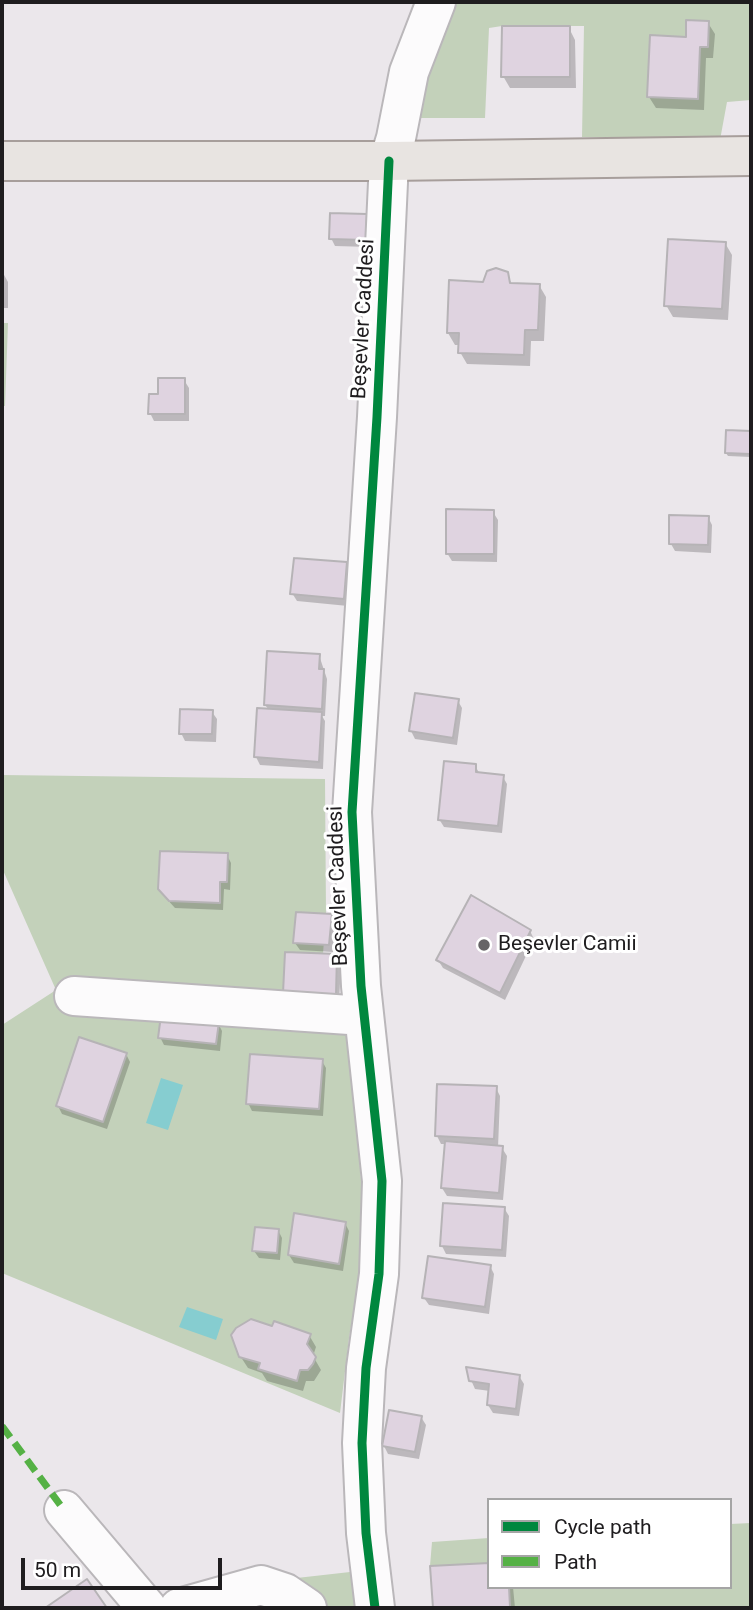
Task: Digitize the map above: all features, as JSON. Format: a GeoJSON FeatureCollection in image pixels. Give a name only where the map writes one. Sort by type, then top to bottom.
{"type":"FeatureCollection","features":[{"type":"Feature","properties":{"kind":"main road"},"geometry":{"type":"LineString","coordinates":[[2,161],[389,161],[751,156]]}},
{"type":"Feature","properties":{"kind":"street","name":"Beşevler Caddesi"},"geometry":{"type":"LineString","coordinates":[[375,1608],[366,1533],[362,1443],[366,1368],[379,1274],[382,1181],[364,1016],[352,812],[377,417],[389,161],[397,138],[409,72],[436,2]]}},
{"type":"Feature","properties":{"kind":"street"},"geometry":{"type":"LineString","coordinates":[[74,996],[364,1016]]}},
{"type":"Feature","properties":{"kind":"street"},"geometry":{"type":"LineString","coordinates":[[64,1510],[147,1608]]}},
{"type":"Feature","properties":{"kind":"street"},"geometry":{"type":"LineString","coordinates":[[179,1608],[261,1585],[285,1592],[307,1608]]}},
{"type":"Feature","properties":{"kind":"green space"},"geometry":{"type":"Polygon","coordinates":[[[436,2],[751,2],[751,100],[727,102],[720,140],[582,137],[584,26],[502,26],[489,28],[485,118],[400,118],[436,2]]]}},
{"type":"Feature","properties":{"kind":"green space"},"geometry":{"type":"Polygon","coordinates":[[[2,323],[8,323],[5,406],[2,406],[2,323]]]}},
{"type":"Feature","properties":{"kind":"green space"},"geometry":{"type":"Polygon","coordinates":[[[2,775],[325,779],[326,914],[320,994],[350,1032],[362,1194],[362,1263],[340,1413],[2,1273],[2,1025],[56,990],[2,868],[2,775]]]}},
{"type":"Feature","properties":{"kind":"green space"},"geometry":{"type":"Polygon","coordinates":[[[751,1523],[751,1608],[510,1607],[509,1589],[732,1589],[732,1524],[751,1523]]]}},
{"type":"Feature","properties":{"kind":"green space"},"geometry":{"type":"Polygon","coordinates":[[[487,1538],[487,1563],[430,1566],[432,1542],[487,1538]]]}},
{"type":"Feature","properties":{"kind":"green space"},"geometry":{"type":"Polygon","coordinates":[[[350,1572],[359,1608],[179,1608],[279,1580],[350,1572]]]}},
{"type":"Feature","properties":{"kind":"water"},"geometry":{"type":"Polygon","coordinates":[[[161,1078],[183,1085],[168,1130],[146,1123],[161,1078]]]}},
{"type":"Feature","properties":{"kind":"water"},"geometry":{"type":"Polygon","coordinates":[[[187,1307],[223,1319],[216,1340],[179,1327],[187,1307]]]}},
{"type":"Feature","properties":{"kind":"building"},"geometry":{"type":"Polygon","coordinates":[[[686,20],[709,21],[708,47],[700,47],[698,99],[647,97],[650,35],[686,37],[686,20]]]}},
{"type":"Feature","properties":{"kind":"building"},"geometry":{"type":"Polygon","coordinates":[[[502,26],[570,26],[570,77],[501,77],[502,26]]]}},
{"type":"Feature","properties":{"kind":"building"},"geometry":{"type":"Polygon","coordinates":[[[330,213],[367,214],[366,240],[329,239],[330,213]]]}},
{"type":"Feature","properties":{"kind":"building"},"geometry":{"type":"Polygon","coordinates":[[[668,239],[726,242],[722,309],[664,306],[668,239]]]}},
{"type":"Feature","properties":{"kind":"building"},"geometry":{"type":"Polygon","coordinates":[[[496,268],[508,272],[510,283],[540,284],[538,330],[525,330],[524,355],[458,353],[459,333],[447,333],[449,280],[483,282],[487,271],[496,268]]]}},
{"type":"Feature","properties":{"kind":"building"},"geometry":{"type":"Polygon","coordinates":[[[158,378],[185,378],[185,414],[148,414],[149,394],[158,394],[158,378]]]}},
{"type":"Feature","properties":{"kind":"building"},"geometry":{"type":"Polygon","coordinates":[[[726,430],[751,431],[750,454],[725,453],[726,430]]]}},
{"type":"Feature","properties":{"kind":"building"},"geometry":{"type":"Polygon","coordinates":[[[446,509],[494,510],[494,554],[446,554],[446,509]]]}},
{"type":"Feature","properties":{"kind":"building"},"geometry":{"type":"Polygon","coordinates":[[[669,515],[709,516],[708,545],[669,544],[669,515]]]}},
{"type":"Feature","properties":{"kind":"building"},"geometry":{"type":"Polygon","coordinates":[[[294,558],[347,562],[344,599],[290,594],[294,558]]]}},
{"type":"Feature","properties":{"kind":"building"},"geometry":{"type":"Polygon","coordinates":[[[267,651],[320,654],[319,669],[324,669],[322,709],[264,705],[267,651]]]}},
{"type":"Feature","properties":{"kind":"building"},"geometry":{"type":"Polygon","coordinates":[[[415,693],[459,699],[453,738],[409,731],[415,693]]]}},
{"type":"Feature","properties":{"kind":"building"},"geometry":{"type":"Polygon","coordinates":[[[257,708],[322,712],[319,762],[254,757],[257,708]]]}},
{"type":"Feature","properties":{"kind":"building"},"geometry":{"type":"Polygon","coordinates":[[[180,709],[213,710],[212,734],[179,734],[180,709]]]}},
{"type":"Feature","properties":{"kind":"building"},"geometry":{"type":"Polygon","coordinates":[[[444,761],[476,764],[476,772],[504,775],[498,826],[438,820],[444,761]]]}},
{"type":"Feature","properties":{"kind":"building"},"geometry":{"type":"Polygon","coordinates":[[[160,851],[228,853],[227,882],[220,882],[220,903],[169,901],[158,889],[160,851]]]}},
{"type":"Feature","properties":{"kind":"building","name":"Beşevler Camii"},"geometry":{"type":"Polygon","coordinates":[[[471,895],[531,930],[500,993],[436,960],[471,895]]]}},
{"type":"Feature","properties":{"kind":"building"},"geometry":{"type":"Polygon","coordinates":[[[296,912],[332,914],[329,945],[293,943],[296,912]]]}},
{"type":"Feature","properties":{"kind":"building"},"geometry":{"type":"Polygon","coordinates":[[[285,952],[337,954],[336,995],[283,993],[285,952]]]}},
{"type":"Feature","properties":{"kind":"building"},"geometry":{"type":"Polygon","coordinates":[[[161,1015],[219,1022],[216,1044],[158,1038],[161,1015]]]}},
{"type":"Feature","properties":{"kind":"building"},"geometry":{"type":"Polygon","coordinates":[[[79,1037],[127,1053],[103,1122],[56,1106],[79,1037]]]}},
{"type":"Feature","properties":{"kind":"building"},"geometry":{"type":"Polygon","coordinates":[[[250,1054],[323,1059],[319,1109],[246,1104],[250,1054]]]}},
{"type":"Feature","properties":{"kind":"building"},"geometry":{"type":"Polygon","coordinates":[[[437,1084],[497,1086],[494,1139],[435,1136],[437,1084]]]}},
{"type":"Feature","properties":{"kind":"building"},"geometry":{"type":"Polygon","coordinates":[[[445,1141],[503,1146],[499,1193],[441,1188],[445,1141]]]}},
{"type":"Feature","properties":{"kind":"building"},"geometry":{"type":"Polygon","coordinates":[[[443,1203],[505,1207],[502,1250],[440,1246],[443,1203]]]}},
{"type":"Feature","properties":{"kind":"building"},"geometry":{"type":"Polygon","coordinates":[[[294,1213],[346,1222],[339,1264],[288,1255],[294,1213]]]}},
{"type":"Feature","properties":{"kind":"building"},"geometry":{"type":"Polygon","coordinates":[[[255,1227],[279,1229],[277,1253],[252,1251],[255,1227]]]}},
{"type":"Feature","properties":{"kind":"building"},"geometry":{"type":"Polygon","coordinates":[[[428,1256],[491,1265],[485,1307],[422,1298],[428,1256]]]}},
{"type":"Feature","properties":{"kind":"building"},"geometry":{"type":"Polygon","coordinates":[[[251,1319],[272,1326],[274,1321],[311,1334],[307,1344],[316,1357],[308,1370],[300,1370],[297,1381],[258,1369],[260,1363],[239,1357],[231,1335],[236,1328],[251,1319]]]}},
{"type":"Feature","properties":{"kind":"building"},"geometry":{"type":"Polygon","coordinates":[[[466,1367],[520,1375],[516,1409],[487,1405],[489,1384],[469,1381],[466,1367]]]}},
{"type":"Feature","properties":{"kind":"building"},"geometry":{"type":"Polygon","coordinates":[[[389,1410],[422,1416],[415,1452],[382,1446],[389,1410]]]}},
{"type":"Feature","properties":{"kind":"building"},"geometry":{"type":"Polygon","coordinates":[[[487,1563],[487,1589],[509,1589],[510,1607],[433,1608],[430,1566],[487,1563]]]}},
{"type":"Feature","properties":{"kind":"building"},"geometry":{"type":"Polygon","coordinates":[[[87,1579],[107,1608],[45,1608],[87,1579]]]}},
{"type":"Feature","properties":{"kind":"marked path"},"geometry":{"type":"LineString","coordinates":[[2,1426],[64,1510]]}},
{"type":"Feature","properties":{"kind":"cycle path"},"geometry":{"type":"LineString","coordinates":[[375,1608],[366,1533],[362,1443],[366,1368],[379,1274],[382,1181],[361,986],[352,812],[377,417],[389,161]]}},
{"type":"Feature","properties":{"kind":"place","name":"Beşevler Camii"},"geometry":{"type":"Point","coordinates":[484,945]}}]}
